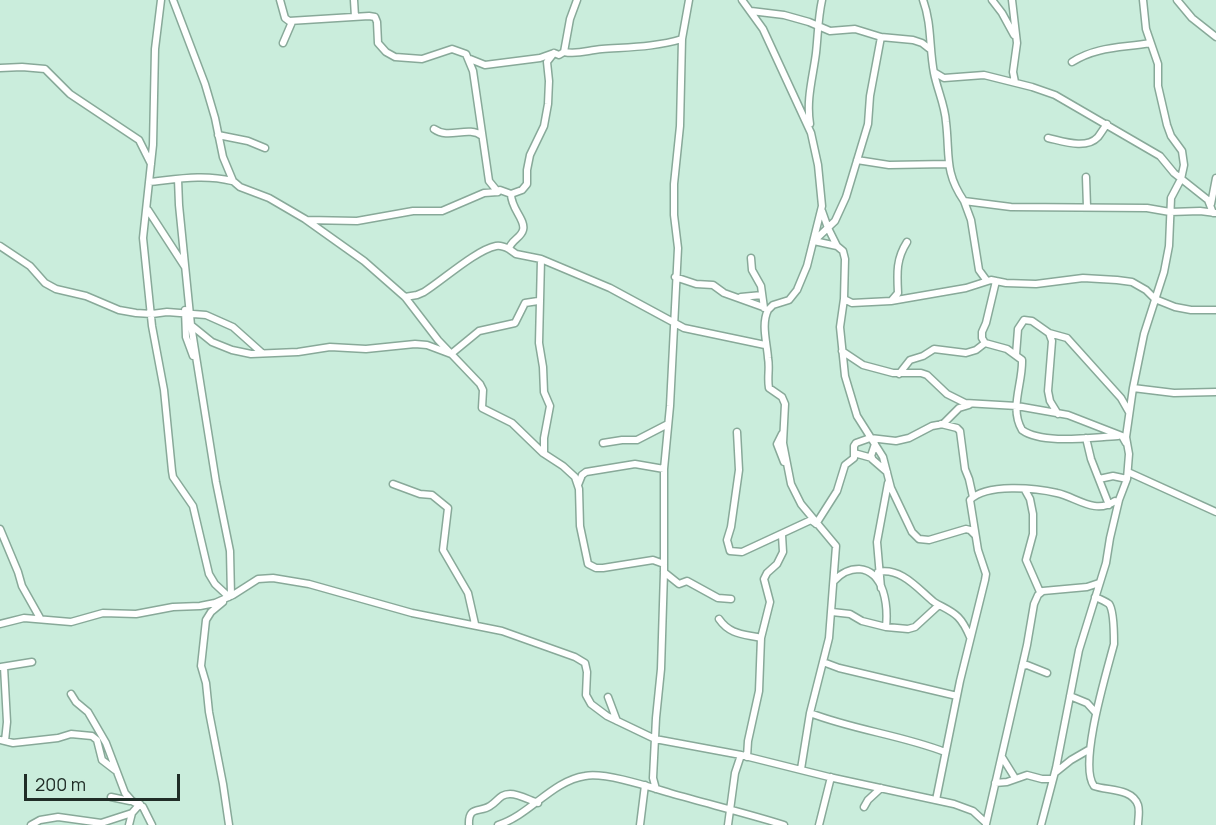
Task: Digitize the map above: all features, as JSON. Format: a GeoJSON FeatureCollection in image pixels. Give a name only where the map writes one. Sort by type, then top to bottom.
{"type":"FeatureCollection","features":[{"type":"Feature","properties":{"kind":"street"},"geometry":{"type":"LineString","coordinates":[[162,0],[155,49],[151,165],[148,210],[143,238],[152,326],[164,390],[171,471],[193,506],[209,574],[215,584],[231,596]]}},
{"type":"Feature","properties":{"kind":"street"},"geometry":{"type":"LineString","coordinates":[[173,0],[205,84],[223,158],[233,181],[240,187],[268,198],[305,219],[364,261],[405,297],[427,327],[480,384],[483,390],[482,408],[512,423],[544,454],[568,469],[578,485],[579,526],[588,564],[596,568],[653,560],[664,564]]}},
{"type":"Feature","properties":{"kind":"street"},"geometry":{"type":"LineString","coordinates":[[280,0],[285,18],[292,22],[355,16],[375,17],[378,43],[386,52],[395,57],[422,59],[452,49],[463,52],[470,59],[485,65],[540,58],[554,53],[559,55],[564,51],[570,19],[577,0]]}},
{"type":"Feature","properties":{"kind":"street"},"geometry":{"type":"LineString","coordinates":[[354,0],[355,16]]}},
{"type":"Feature","properties":{"kind":"street"},"geometry":{"type":"LineString","coordinates":[[656,789],[653,778],[661,669],[664,469],[678,248],[674,193],[680,126],[682,39],[689,0]]}},
{"type":"Feature","properties":{"kind":"street"},"geometry":{"type":"LineString","coordinates":[[822,0],[818,12],[818,37],[808,102],[811,133],[818,165],[822,211],[837,246],[843,251],[844,299],[840,327],[845,376],[857,416],[882,457],[912,532],[919,539],[929,540],[966,529],[976,536]]}},
{"type":"Feature","properties":{"kind":"street"},"geometry":{"type":"LineString","coordinates":[[923,0],[929,16],[934,72],[946,120],[948,164],[954,186],[964,201],[971,220],[979,270],[987,281]]}},
{"type":"Feature","properties":{"kind":"street"},"geometry":{"type":"LineString","coordinates":[[992,0],[1002,13],[1017,42]]}},
{"type":"Feature","properties":{"kind":"street"},"geometry":{"type":"LineString","coordinates":[[1012,0],[1017,42],[1013,72],[1015,82]]}},
{"type":"Feature","properties":{"kind":"street"},"geometry":{"type":"LineString","coordinates":[[1041,825],[1054,776],[1079,650],[1106,563],[1118,503],[1127,476],[1129,412],[1133,388],[1144,334],[1169,246],[1171,198],[1180,179],[1183,155],[1167,126],[1158,86],[1158,64],[1150,44],[1143,0]]}},
{"type":"Feature","properties":{"kind":"street"},"geometry":{"type":"LineString","coordinates":[[1178,0],[1192,18],[1216,37]]}},
{"type":"Feature","properties":{"kind":"street"},"geometry":{"type":"LineString","coordinates":[[747,4],[801,19],[827,31],[855,29],[881,37],[913,40],[931,50]]}},
{"type":"Feature","properties":{"kind":"street"},"geometry":{"type":"LineString","coordinates":[[747,4],[763,30],[811,133]]}},
{"type":"Feature","properties":{"kind":"street"},"geometry":{"type":"LineString","coordinates":[[284,43],[292,22]]}},
{"type":"Feature","properties":{"kind":"street"},"geometry":{"type":"LineString","coordinates":[[818,37],[827,31]]}},
{"type":"Feature","properties":{"kind":"street"},"geometry":{"type":"LineString","coordinates":[[813,242],[835,220],[846,197],[868,124],[870,96],[881,37]]}},
{"type":"Feature","properties":{"kind":"street"},"geometry":{"type":"LineString","coordinates":[[564,51],[574,54],[601,49],[625,49],[682,39]]}},
{"type":"Feature","properties":{"kind":"street"},"geometry":{"type":"LineString","coordinates":[[1072,62],[1088,53],[1100,50],[1150,44]]}},
{"type":"Feature","properties":{"kind":"street"},"geometry":{"type":"LineString","coordinates":[[305,219],[357,221],[413,211],[442,211],[484,193],[500,190],[511,194],[522,190],[527,184],[530,155],[544,126],[548,104],[547,62],[554,53]]}},
{"type":"Feature","properties":{"kind":"street"},"geometry":{"type":"LineString","coordinates":[[470,59],[489,181],[484,193]]}},
{"type":"Feature","properties":{"kind":"street"},"geometry":{"type":"LineString","coordinates":[[475,84],[479,71],[485,65]]}},
{"type":"Feature","properties":{"kind":"street"},"geometry":{"type":"LineString","coordinates":[[0,68],[39,67],[48,71],[70,94],[140,140],[151,165]]}},
{"type":"Feature","properties":{"kind":"street"},"geometry":{"type":"LineString","coordinates":[[934,72],[944,78],[981,75],[1015,82],[1055,95],[1161,156],[1180,179],[1204,197],[1214,213]]}},
{"type":"Feature","properties":{"kind":"street"},"geometry":{"type":"LineString","coordinates":[[1048,138],[1070,143],[1089,142],[1097,138],[1107,124]]}},
{"type":"Feature","properties":{"kind":"street"},"geometry":{"type":"LineString","coordinates":[[434,129],[440,133],[474,131],[483,136]]}},
{"type":"Feature","properties":{"kind":"street"},"geometry":{"type":"LineString","coordinates":[[218,135],[248,141],[265,148]]}},
{"type":"Feature","properties":{"kind":"street"},"geometry":{"type":"LineString","coordinates":[[857,160],[889,165],[948,164]]}},
{"type":"Feature","properties":{"kind":"street"},"geometry":{"type":"LineString","coordinates":[[149,182],[206,177],[233,181]]}},
{"type":"Feature","properties":{"kind":"street"},"geometry":{"type":"LineString","coordinates":[[1086,177],[1087,207]]}},
{"type":"Feature","properties":{"kind":"street"},"geometry":{"type":"LineString","coordinates":[[1210,204],[1216,178]]}},
{"type":"Feature","properties":{"kind":"street"},"geometry":{"type":"LineString","coordinates":[[178,179],[177,192],[188,294],[186,337],[197,364]]}},
{"type":"Feature","properties":{"kind":"street"},"geometry":{"type":"LineString","coordinates":[[489,181],[498,192]]}},
{"type":"Feature","properties":{"kind":"street"},"geometry":{"type":"LineString","coordinates":[[509,249],[511,243],[523,231],[524,226],[522,219],[512,207],[511,194]]}},
{"type":"Feature","properties":{"kind":"street"},"geometry":{"type":"LineString","coordinates":[[964,201],[1011,207],[1147,208],[1170,212],[1214,213]]}},
{"type":"Feature","properties":{"kind":"street"},"geometry":{"type":"LineString","coordinates":[[148,210],[186,269]]}},
{"type":"Feature","properties":{"kind":"street"},"geometry":{"type":"LineString","coordinates":[[765,318],[773,305],[789,300],[797,291],[822,211]]}},
{"type":"Feature","properties":{"kind":"street"},"geometry":{"type":"LineString","coordinates":[[813,242],[837,246]]}},
{"type":"Feature","properties":{"kind":"street"},"geometry":{"type":"LineString","coordinates":[[891,301],[898,293],[897,264],[899,254],[907,242]]}},
{"type":"Feature","properties":{"kind":"street"},"geometry":{"type":"LineString","coordinates":[[405,297],[424,292],[470,260],[499,245],[516,254],[541,259],[610,288],[684,328],[765,345]]}},
{"type":"Feature","properties":{"kind":"street"},"geometry":{"type":"LineString","coordinates":[[0,246],[30,266],[45,283],[56,289],[86,296],[119,309],[152,314],[160,312],[200,314],[215,318],[233,327],[261,352]]}},
{"type":"Feature","properties":{"kind":"street"},"geometry":{"type":"LineString","coordinates":[[751,258],[762,295],[769,388],[782,397],[785,404],[783,433],[786,466],[796,494],[816,524]]}},
{"type":"Feature","properties":{"kind":"street"},"geometry":{"type":"LineString","coordinates":[[541,259],[538,323],[544,392],[550,406],[544,438],[544,454]]}},
{"type":"Feature","properties":{"kind":"street"},"geometry":{"type":"LineString","coordinates":[[675,277],[696,284],[713,285],[724,293],[763,307]]}},
{"type":"Feature","properties":{"kind":"street"},"geometry":{"type":"LineString","coordinates":[[842,309],[852,303],[891,301],[966,288],[987,281],[1036,284],[1083,278],[1121,280],[1140,286],[1155,299],[1180,309],[1216,310]]}},
{"type":"Feature","properties":{"kind":"street"},"geometry":{"type":"LineString","coordinates":[[985,343],[982,332],[996,281]]}},
{"type":"Feature","properties":{"kind":"street"},"geometry":{"type":"LineString","coordinates":[[738,297],[762,295]]}},
{"type":"Feature","properties":{"kind":"street"},"geometry":{"type":"LineString","coordinates":[[844,299],[852,303]]}},
{"type":"Feature","properties":{"kind":"street"},"geometry":{"type":"LineString","coordinates":[[451,354],[476,332],[515,323],[525,303],[538,301]]}},
{"type":"Feature","properties":{"kind":"street"},"geometry":{"type":"LineString","coordinates":[[188,314],[229,545],[231,596]]}},
{"type":"Feature","properties":{"kind":"street"},"geometry":{"type":"LineString","coordinates":[[191,324],[200,314]]}},
{"type":"Feature","properties":{"kind":"street"},"geometry":{"type":"LineString","coordinates":[[1016,355],[1018,329],[1022,322],[1032,321],[1049,333],[1065,337],[1121,398],[1129,412]]}},
{"type":"Feature","properties":{"kind":"street"},"geometry":{"type":"LineString","coordinates":[[191,324],[212,342],[251,354],[298,352],[330,347],[366,349],[415,344],[426,345],[451,354]]}},
{"type":"Feature","properties":{"kind":"street"},"geometry":{"type":"LineString","coordinates":[[674,333],[684,328]]}},
{"type":"Feature","properties":{"kind":"street"},"geometry":{"type":"LineString","coordinates":[[1049,333],[1052,341],[1049,397],[1058,414]]}},
{"type":"Feature","properties":{"kind":"street"},"geometry":{"type":"LineString","coordinates":[[899,374],[910,360],[934,349],[966,353],[976,350],[985,343],[998,345],[1021,358],[1017,406],[1020,426],[1025,432],[1056,438],[1122,436]]}},
{"type":"Feature","properties":{"kind":"street"},"geometry":{"type":"LineString","coordinates":[[842,351],[863,365],[899,374],[927,375],[947,394],[966,403],[1017,406],[1078,418],[1122,436],[1127,443]]}},
{"type":"Feature","properties":{"kind":"street"},"geometry":{"type":"LineString","coordinates":[[1133,388],[1174,393],[1216,393]]}},
{"type":"Feature","properties":{"kind":"street"},"geometry":{"type":"LineString","coordinates":[[941,424],[958,408],[974,404]]}},
{"type":"Feature","properties":{"kind":"street"},"geometry":{"type":"LineString","coordinates":[[603,442],[637,440],[668,424]]}},
{"type":"Feature","properties":{"kind":"street"},"geometry":{"type":"LineString","coordinates":[[816,524],[834,497],[845,465],[854,458],[854,444],[900,440],[941,424],[960,431],[965,469],[973,497],[970,505],[978,549],[986,576],[957,696],[936,800]]}},
{"type":"Feature","properties":{"kind":"street"},"geometry":{"type":"LineString","coordinates":[[737,432],[738,479],[728,546],[732,552],[742,552],[811,520],[836,545],[832,612],[824,662],[810,713],[801,770]]}},
{"type":"Feature","properties":{"kind":"street"},"geometry":{"type":"LineString","coordinates":[[1086,438],[1109,505]]}},
{"type":"Feature","properties":{"kind":"street"},"geometry":{"type":"LineString","coordinates":[[872,441],[872,458]]}},
{"type":"Feature","properties":{"kind":"street"},"geometry":{"type":"LineString","coordinates":[[854,453],[872,458],[887,472]]}},
{"type":"Feature","properties":{"kind":"street"},"geometry":{"type":"LineString","coordinates":[[578,485],[582,475],[586,472],[635,464],[664,469]]}},
{"type":"Feature","properties":{"kind":"street"},"geometry":{"type":"LineString","coordinates":[[1099,479],[1127,476],[1216,512]]}},
{"type":"Feature","properties":{"kind":"street"},"geometry":{"type":"LineString","coordinates":[[886,627],[887,610],[878,572],[877,542],[889,479]]}},
{"type":"Feature","properties":{"kind":"street"},"geometry":{"type":"LineString","coordinates":[[393,484],[420,494],[432,495],[448,508],[443,550],[468,593],[475,624]]}},
{"type":"Feature","properties":{"kind":"street"},"geometry":{"type":"LineString","coordinates":[[973,497],[997,489],[1025,490],[1056,492],[1086,505],[1109,505],[1115,501],[1118,503]]}},
{"type":"Feature","properties":{"kind":"street"},"geometry":{"type":"LineString","coordinates":[[1025,490],[1030,499],[1033,514],[1033,534],[1026,560],[1040,592]]}},
{"type":"Feature","properties":{"kind":"street"},"geometry":{"type":"LineString","coordinates":[[0,529],[22,586],[40,618]]}},
{"type":"Feature","properties":{"kind":"street"},"geometry":{"type":"LineString","coordinates":[[728,825],[735,773],[744,756],[759,691],[761,639],[770,602],[764,579],[777,564],[783,552],[782,535]]}},
{"type":"Feature","properties":{"kind":"street"},"geometry":{"type":"LineString","coordinates":[[834,581],[845,571],[867,570],[875,576],[881,588]]}},
{"type":"Feature","properties":{"kind":"street"},"geometry":{"type":"LineString","coordinates":[[878,572],[887,570],[897,573],[957,617],[966,627],[970,638]]}},
{"type":"Feature","properties":{"kind":"street"},"geometry":{"type":"LineString","coordinates":[[664,572],[679,584],[687,581],[718,598],[731,600]]}},
{"type":"Feature","properties":{"kind":"street"},"geometry":{"type":"LineString","coordinates":[[228,825],[223,784],[208,712],[206,682],[201,666],[206,620],[216,607],[258,579],[273,578],[309,584],[412,613],[475,624],[517,635],[582,660],[587,668],[585,688],[588,699],[596,708],[655,739],[744,756],[936,800],[966,808],[979,815],[986,824]]}},
{"type":"Feature","properties":{"kind":"street"},"geometry":{"type":"LineString","coordinates":[[1040,592],[1100,583]]}},
{"type":"Feature","properties":{"kind":"street"},"geometry":{"type":"LineString","coordinates":[[986,824],[1034,604],[1040,592]]}},
{"type":"Feature","properties":{"kind":"street"},"geometry":{"type":"LineString","coordinates":[[0,624],[19,618],[71,622],[103,613],[136,614],[200,606],[231,596]]}},
{"type":"Feature","properties":{"kind":"street"},"geometry":{"type":"LineString","coordinates":[[1095,597],[1108,603],[1111,607],[1114,645],[1090,749],[1090,779],[1092,785],[1131,796],[1138,807],[1138,825]]}},
{"type":"Feature","properties":{"kind":"street"},"geometry":{"type":"LineString","coordinates":[[832,612],[850,614],[862,621],[902,630],[912,628],[939,605]]}},
{"type":"Feature","properties":{"kind":"street"},"geometry":{"type":"LineString","coordinates":[[719,619],[735,634],[761,639]]}},
{"type":"Feature","properties":{"kind":"street"},"geometry":{"type":"LineString","coordinates":[[32,662],[2,667],[3,698],[8,727],[3,740],[13,743],[71,734],[92,736],[97,740],[102,760],[116,771]]}},
{"type":"Feature","properties":{"kind":"street"},"geometry":{"type":"LineString","coordinates":[[824,662],[839,668],[957,696]]}},
{"type":"Feature","properties":{"kind":"street"},"geometry":{"type":"LineString","coordinates":[[1022,666],[1027,665],[1047,673]]}},
{"type":"Feature","properties":{"kind":"street"},"geometry":{"type":"LineString","coordinates":[[71,694],[76,702],[88,712],[105,743],[125,793],[146,811],[152,825]]}},
{"type":"Feature","properties":{"kind":"street"},"geometry":{"type":"LineString","coordinates":[[1071,696],[1087,703],[1097,714]]}},
{"type":"Feature","properties":{"kind":"street"},"geometry":{"type":"LineString","coordinates":[[608,697],[617,721]]}},
{"type":"Feature","properties":{"kind":"street"},"geometry":{"type":"LineString","coordinates":[[810,713],[835,722],[919,742],[945,752]]}},
{"type":"Feature","properties":{"kind":"street"},"geometry":{"type":"LineString","coordinates":[[995,783],[1007,782],[1027,775],[1042,779],[1054,776],[1071,760],[1090,749]]}},
{"type":"Feature","properties":{"kind":"street"},"geometry":{"type":"LineString","coordinates":[[1002,757],[1016,778]]}},
{"type":"Feature","properties":{"kind":"street"},"geometry":{"type":"LineString","coordinates":[[498,825],[515,818],[556,789],[586,776],[645,785],[784,825]]}},
{"type":"Feature","properties":{"kind":"street"},"geometry":{"type":"LineString","coordinates":[[819,825],[831,777]]}},
{"type":"Feature","properties":{"kind":"street"},"geometry":{"type":"LineString","coordinates":[[640,825],[645,785]]}},
{"type":"Feature","properties":{"kind":"street"},"geometry":{"type":"LineString","coordinates":[[864,807],[881,788]]}},
{"type":"Feature","properties":{"kind":"street"},"geometry":{"type":"LineString","coordinates":[[469,825],[469,817],[472,813],[490,806],[504,795],[515,795],[537,803]]}},
{"type":"Feature","properties":{"kind":"street"},"geometry":{"type":"LineString","coordinates":[[111,797],[137,803]]}},
{"type":"Feature","properties":{"kind":"street"},"geometry":{"type":"LineString","coordinates":[[129,825],[137,803]]}},
{"type":"Feature","properties":{"kind":"street"},"geometry":{"type":"LineString","coordinates":[[31,825],[40,820],[58,817],[101,823],[132,813]]}}]}
